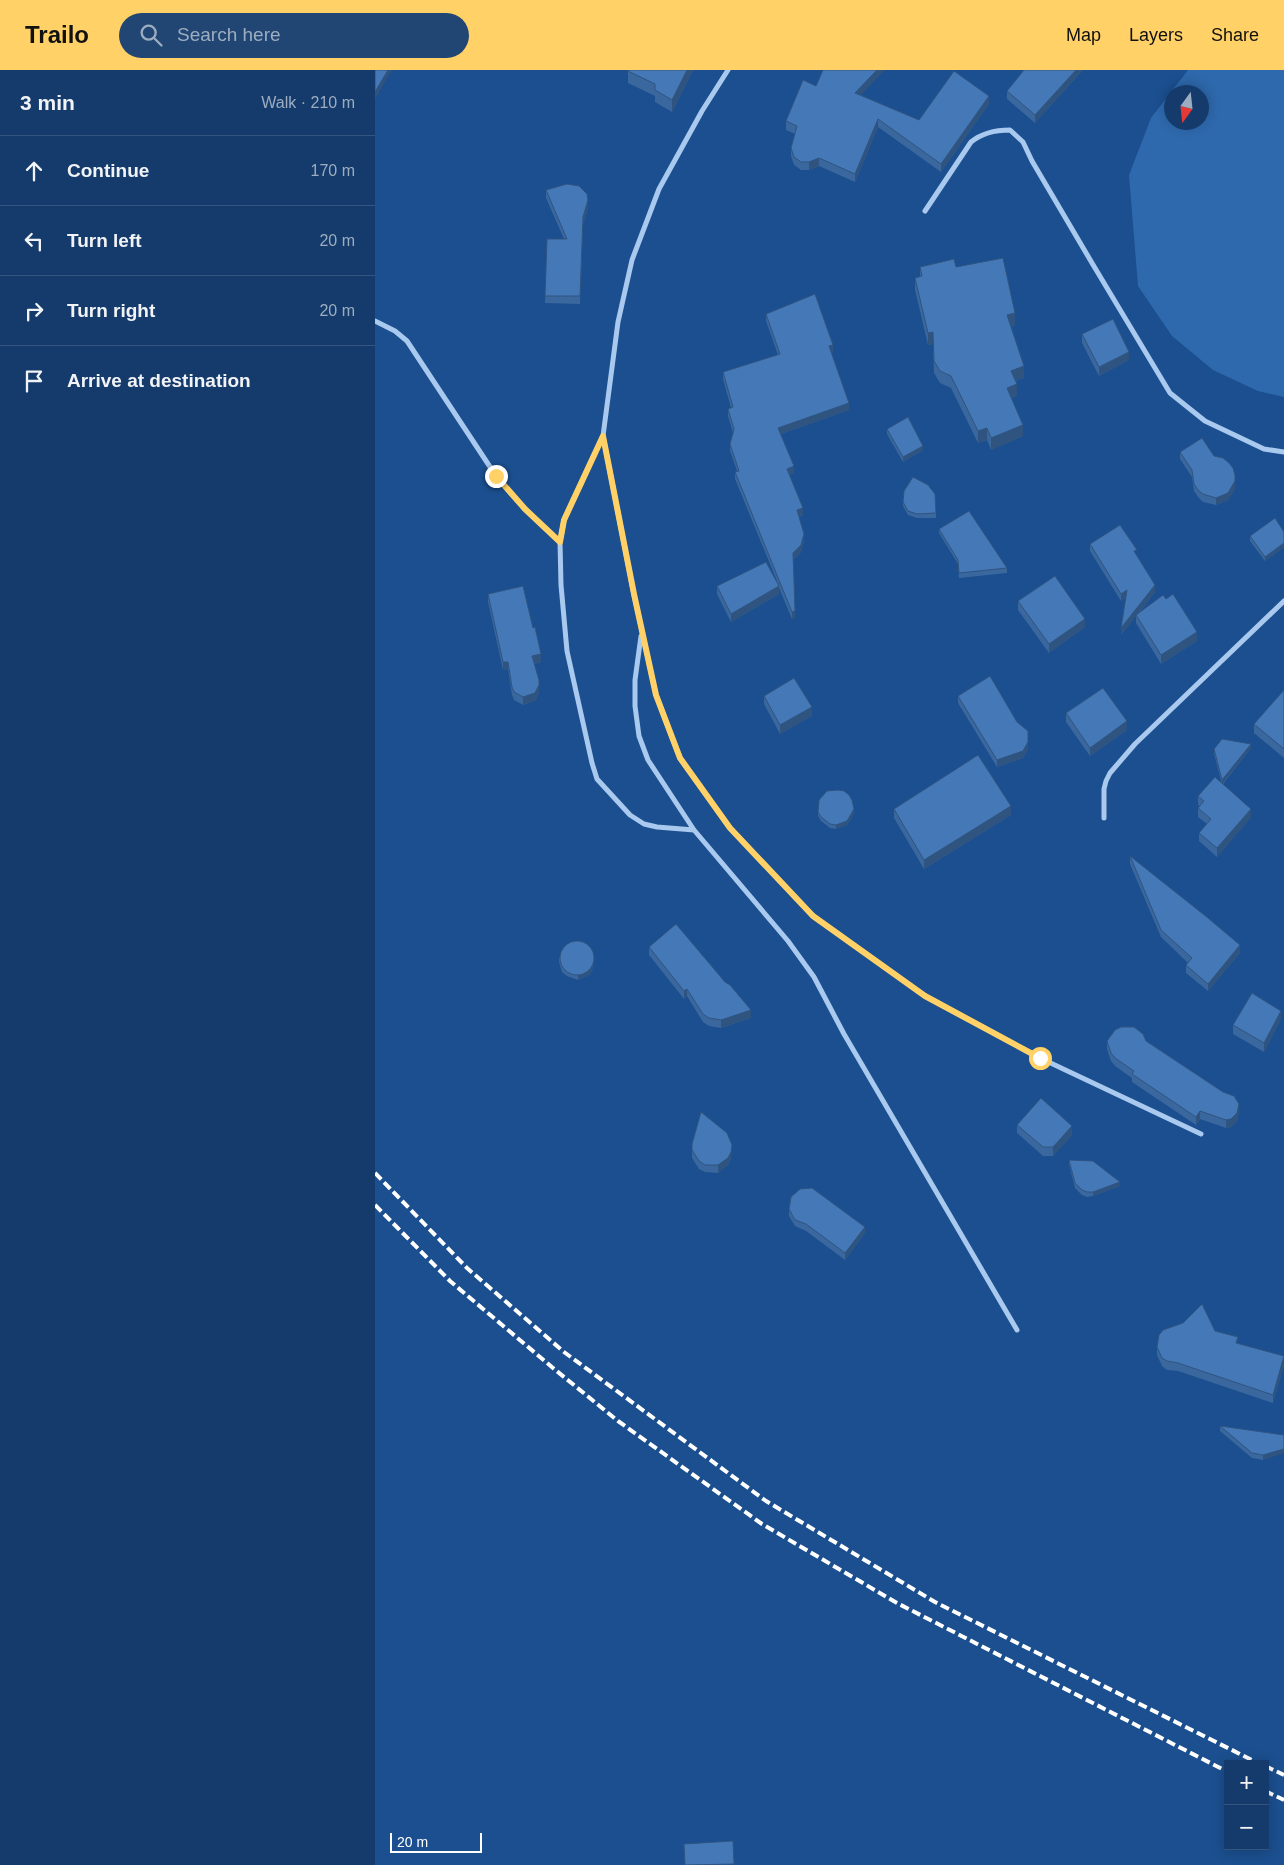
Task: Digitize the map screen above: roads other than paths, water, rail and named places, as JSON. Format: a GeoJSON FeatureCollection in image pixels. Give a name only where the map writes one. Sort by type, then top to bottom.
{"type":"FeatureCollection","features":[{"type":"Feature","properties":{"kind":"street"},"geometry":{"type":"LineString","coordinates":[[694,830],[657,828],[645,824],[630,815],[597,779],[567,651],[561,585],[560,542],[564,520],[603,436],[617,322],[632,260],[659,189],[728,70]]}},
{"type":"Feature","properties":{"kind":"street"},"geometry":{"type":"LineString","coordinates":[[925,211],[971,142],[980,135],[1010,130],[1023,142],[1082,246],[1170,393],[1205,421],[1264,449],[1284,452]]}},
{"type":"Feature","properties":{"kind":"street"},"geometry":{"type":"LineString","coordinates":[[375,321],[395,331],[407,341],[496,476],[525,509],[560,542]]}},
{"type":"Feature","properties":{"kind":"street"},"geometry":{"type":"LineString","coordinates":[[603,436],[656,695],[680,758],[730,828],[813,916],[925,996],[1040,1058],[1201,1134]]}},
{"type":"Feature","properties":{"kind":"street"},"geometry":{"type":"LineString","coordinates":[[1104,818],[1107,781],[1111,773],[1135,744],[1284,601]]}},
{"type":"Feature","properties":{"kind":"street"},"geometry":{"type":"LineString","coordinates":[[642,633],[635,680],[635,706],[639,736],[647,760],[694,830],[788,941],[814,977],[844,1034],[1017,1330]]}},
{"type":"Feature","properties":{"kind":"railway"},"geometry":{"type":"LineString","coordinates":[[375,1173],[467,1268],[564,1352],[766,1501],[935,1602],[1252,1760]]}},
{"type":"Feature","properties":{"kind":"railway"},"geometry":{"type":"LineString","coordinates":[[375,1205],[450,1281],[553,1368],[618,1421],[762,1524],[897,1603],[1224,1770]]}},
{"type":"Feature","properties":{"kind":"railway"},"geometry":{"type":"LineString","coordinates":[[1269,1768],[1284,1775]]}},
{"type":"Feature","properties":{"kind":"railway"},"geometry":{"type":"LineString","coordinates":[[1269,1793],[1284,1800]]}}]}
